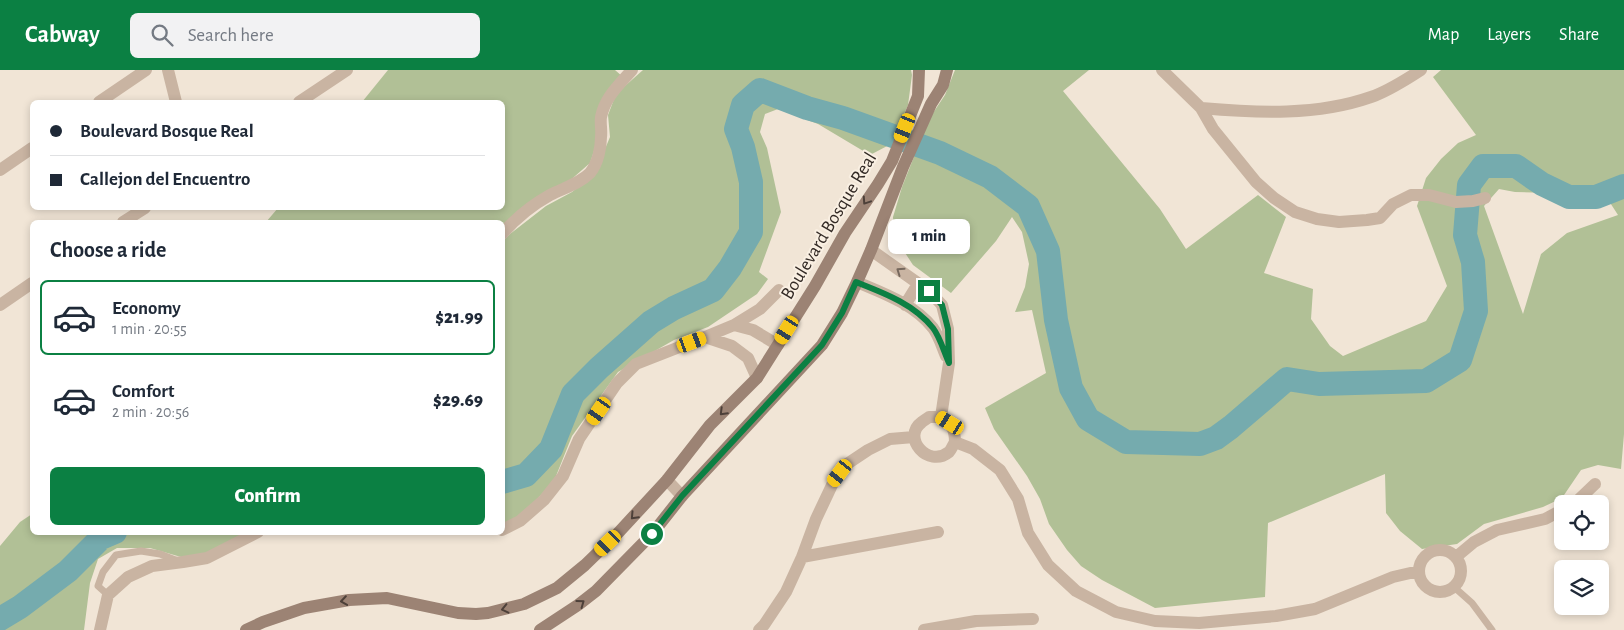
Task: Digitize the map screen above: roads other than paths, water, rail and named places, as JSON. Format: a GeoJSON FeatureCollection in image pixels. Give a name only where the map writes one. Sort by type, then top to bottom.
{"type":"FeatureCollection","features":[{"type":"Feature","properties":{"kind":"street"},"geometry":{"type":"LineString","coordinates":[[102,100],[146,70]]}},
{"type":"Feature","properties":{"kind":"street"},"geometry":{"type":"LineString","coordinates":[[168,70],[176,100]]}},
{"type":"Feature","properties":{"kind":"street"},"geometry":{"type":"LineString","coordinates":[[302,100],[347,70]]}},
{"type":"Feature","properties":{"kind":"street"},"geometry":{"type":"LineString","coordinates":[[505,231],[530,207],[552,194],[576,184],[590,172],[599,156],[601,119],[605,104],[612,92],[632,70]]}},
{"type":"Feature","properties":{"kind":"street","name":"Boulevard Bosque Real"},"geometry":{"type":"LineString","coordinates":[[540,630],[596,591],[652,534],[682,496],[822,345],[842,313],[871,250],[918,96],[918,70]]}},
{"type":"Feature","properties":{"kind":"street","name":"Boulevard Bosque Real"},"geometry":{"type":"LineString","coordinates":[[246,630],[304,608],[349,600],[387,598],[451,612],[467,614],[488,613],[524,604],[557,588],[585,565],[619,532],[667,480],[710,425],[758,378],[815,286],[844,233],[878,184],[897,164],[942,85],[947,70]]}},
{"type":"Feature","properties":{"kind":"street"},"geometry":{"type":"LineString","coordinates":[[1162,70],[1201,108],[1213,129],[1256,182],[1274,198],[1295,212],[1317,219],[1339,222],[1380,218],[1394,204],[1411,195],[1429,195],[1456,202],[1479,200]]}},
{"type":"Feature","properties":{"kind":"street"},"geometry":{"type":"LineString","coordinates":[[1201,108],[1242,112],[1322,109],[1346,105],[1372,97],[1421,70]]}},
{"type":"Feature","properties":{"kind":"street"},"geometry":{"type":"LineString","coordinates":[[0,170],[30,149]]}},
{"type":"Feature","properties":{"kind":"street"},"geometry":{"type":"LineString","coordinates":[[125,220],[142,210]]}},
{"type":"Feature","properties":{"kind":"street"},"geometry":{"type":"LineString","coordinates":[[871,250],[929,291],[942,305],[948,329],[949,363],[941,418]]}},
{"type":"Feature","properties":{"kind":"street"},"geometry":{"type":"LineString","coordinates":[[856,282],[893,296],[918,314],[933,328],[949,363]]}},
{"type":"Feature","properties":{"kind":"street"},"geometry":{"type":"LineString","coordinates":[[905,305],[918,284]]}},
{"type":"Feature","properties":{"kind":"street"},"geometry":{"type":"LineString","coordinates":[[0,306],[30,285]]}},
{"type":"Feature","properties":{"kind":"street"},"geometry":{"type":"LineString","coordinates":[[505,528],[520,521],[544,500],[563,476],[579,439],[617,382],[636,364],[734,325],[760,309],[779,290]]}},
{"type":"Feature","properties":{"kind":"street"},"geometry":{"type":"LineString","coordinates":[[734,325],[753,330],[778,345]]}},
{"type":"Feature","properties":{"kind":"street"},"geometry":{"type":"LineString","coordinates":[[706,337],[732,346],[748,358],[758,378]]}},
{"type":"Feature","properties":{"kind":"street"},"geometry":{"type":"LineString","coordinates":[[928,418],[941,418],[950,423],[955,432],[955,442],[949,452],[938,457],[926,456],[917,448],[914,437],[918,425],[928,418]]}},
{"type":"Feature","properties":{"kind":"street"},"geometry":{"type":"LineString","coordinates":[[759,630],[786,592],[833,483],[847,464],[868,450],[890,439],[914,437]]}},
{"type":"Feature","properties":{"kind":"street"},"geometry":{"type":"LineString","coordinates":[[955,442],[973,449],[1000,470],[1018,499],[1028,533],[1048,565],[1076,591],[1116,612],[1155,621],[1199,623],[1276,616],[1315,609],[1393,577],[1419,571]]}},
{"type":"Feature","properties":{"kind":"street"},"geometry":{"type":"LineString","coordinates":[[667,480],[682,496]]}},
{"type":"Feature","properties":{"kind":"street"},"geometry":{"type":"LineString","coordinates":[[1583,495],[1595,484]]}},
{"type":"Feature","properties":{"kind":"street"},"geometry":{"type":"LineString","coordinates":[[1456,557],[1474,542],[1497,530],[1544,519],[1554,514]]}},
{"type":"Feature","properties":{"kind":"street"},"geometry":{"type":"LineString","coordinates":[[802,557],[938,532]]}},
{"type":"Feature","properties":{"kind":"street"},"geometry":{"type":"LineString","coordinates":[[100,630],[108,595],[128,577],[152,566],[207,558],[252,535]]}},
{"type":"Feature","properties":{"kind":"street"},"geometry":{"type":"LineString","coordinates":[[1443,550],[1450,552],[1456,557],[1461,569],[1461,576],[1454,587],[1441,592],[1428,588],[1424,584],[1419,571],[1420,564],[1429,553],[1443,550]]}},
{"type":"Feature","properties":{"kind":"street"},"geometry":{"type":"LineString","coordinates":[[924,630],[976,622],[1033,619]]}},
{"type":"Feature","properties":{"kind":"lane"},"geometry":{"type":"LineString","coordinates":[[108,595],[98,586],[103,572],[116,555],[141,551],[160,554],[183,562]]}},
{"type":"Feature","properties":{"kind":"lane"},"geometry":{"type":"LineString","coordinates":[[1454,587],[1472,603],[1492,630]]}},
{"type":"Feature","properties":{"kind":"waterway"},"geometry":{"type":"LineString","coordinates":[[505,481],[526,475],[551,449],[573,394],[599,368],[651,322],[674,308],[713,290],[730,268],[751,232],[751,182],[743,147],[736,129],[743,105],[760,90],[940,153],[990,177],[1028,206],[1048,251],[1056,320],[1071,388],[1088,419],[1126,442],[1200,444],[1216,438],[1287,379],[1319,384],[1426,381],[1460,360],[1476,311],[1473,262],[1465,235],[1469,185],[1483,166],[1516,166],[1542,184],[1569,197],[1596,197],[1624,186]]}},
{"type":"Feature","properties":{"kind":"waterway"},"geometry":{"type":"LineString","coordinates":[[0,619],[20,607],[68,571],[101,538],[108,535]]}}]}
